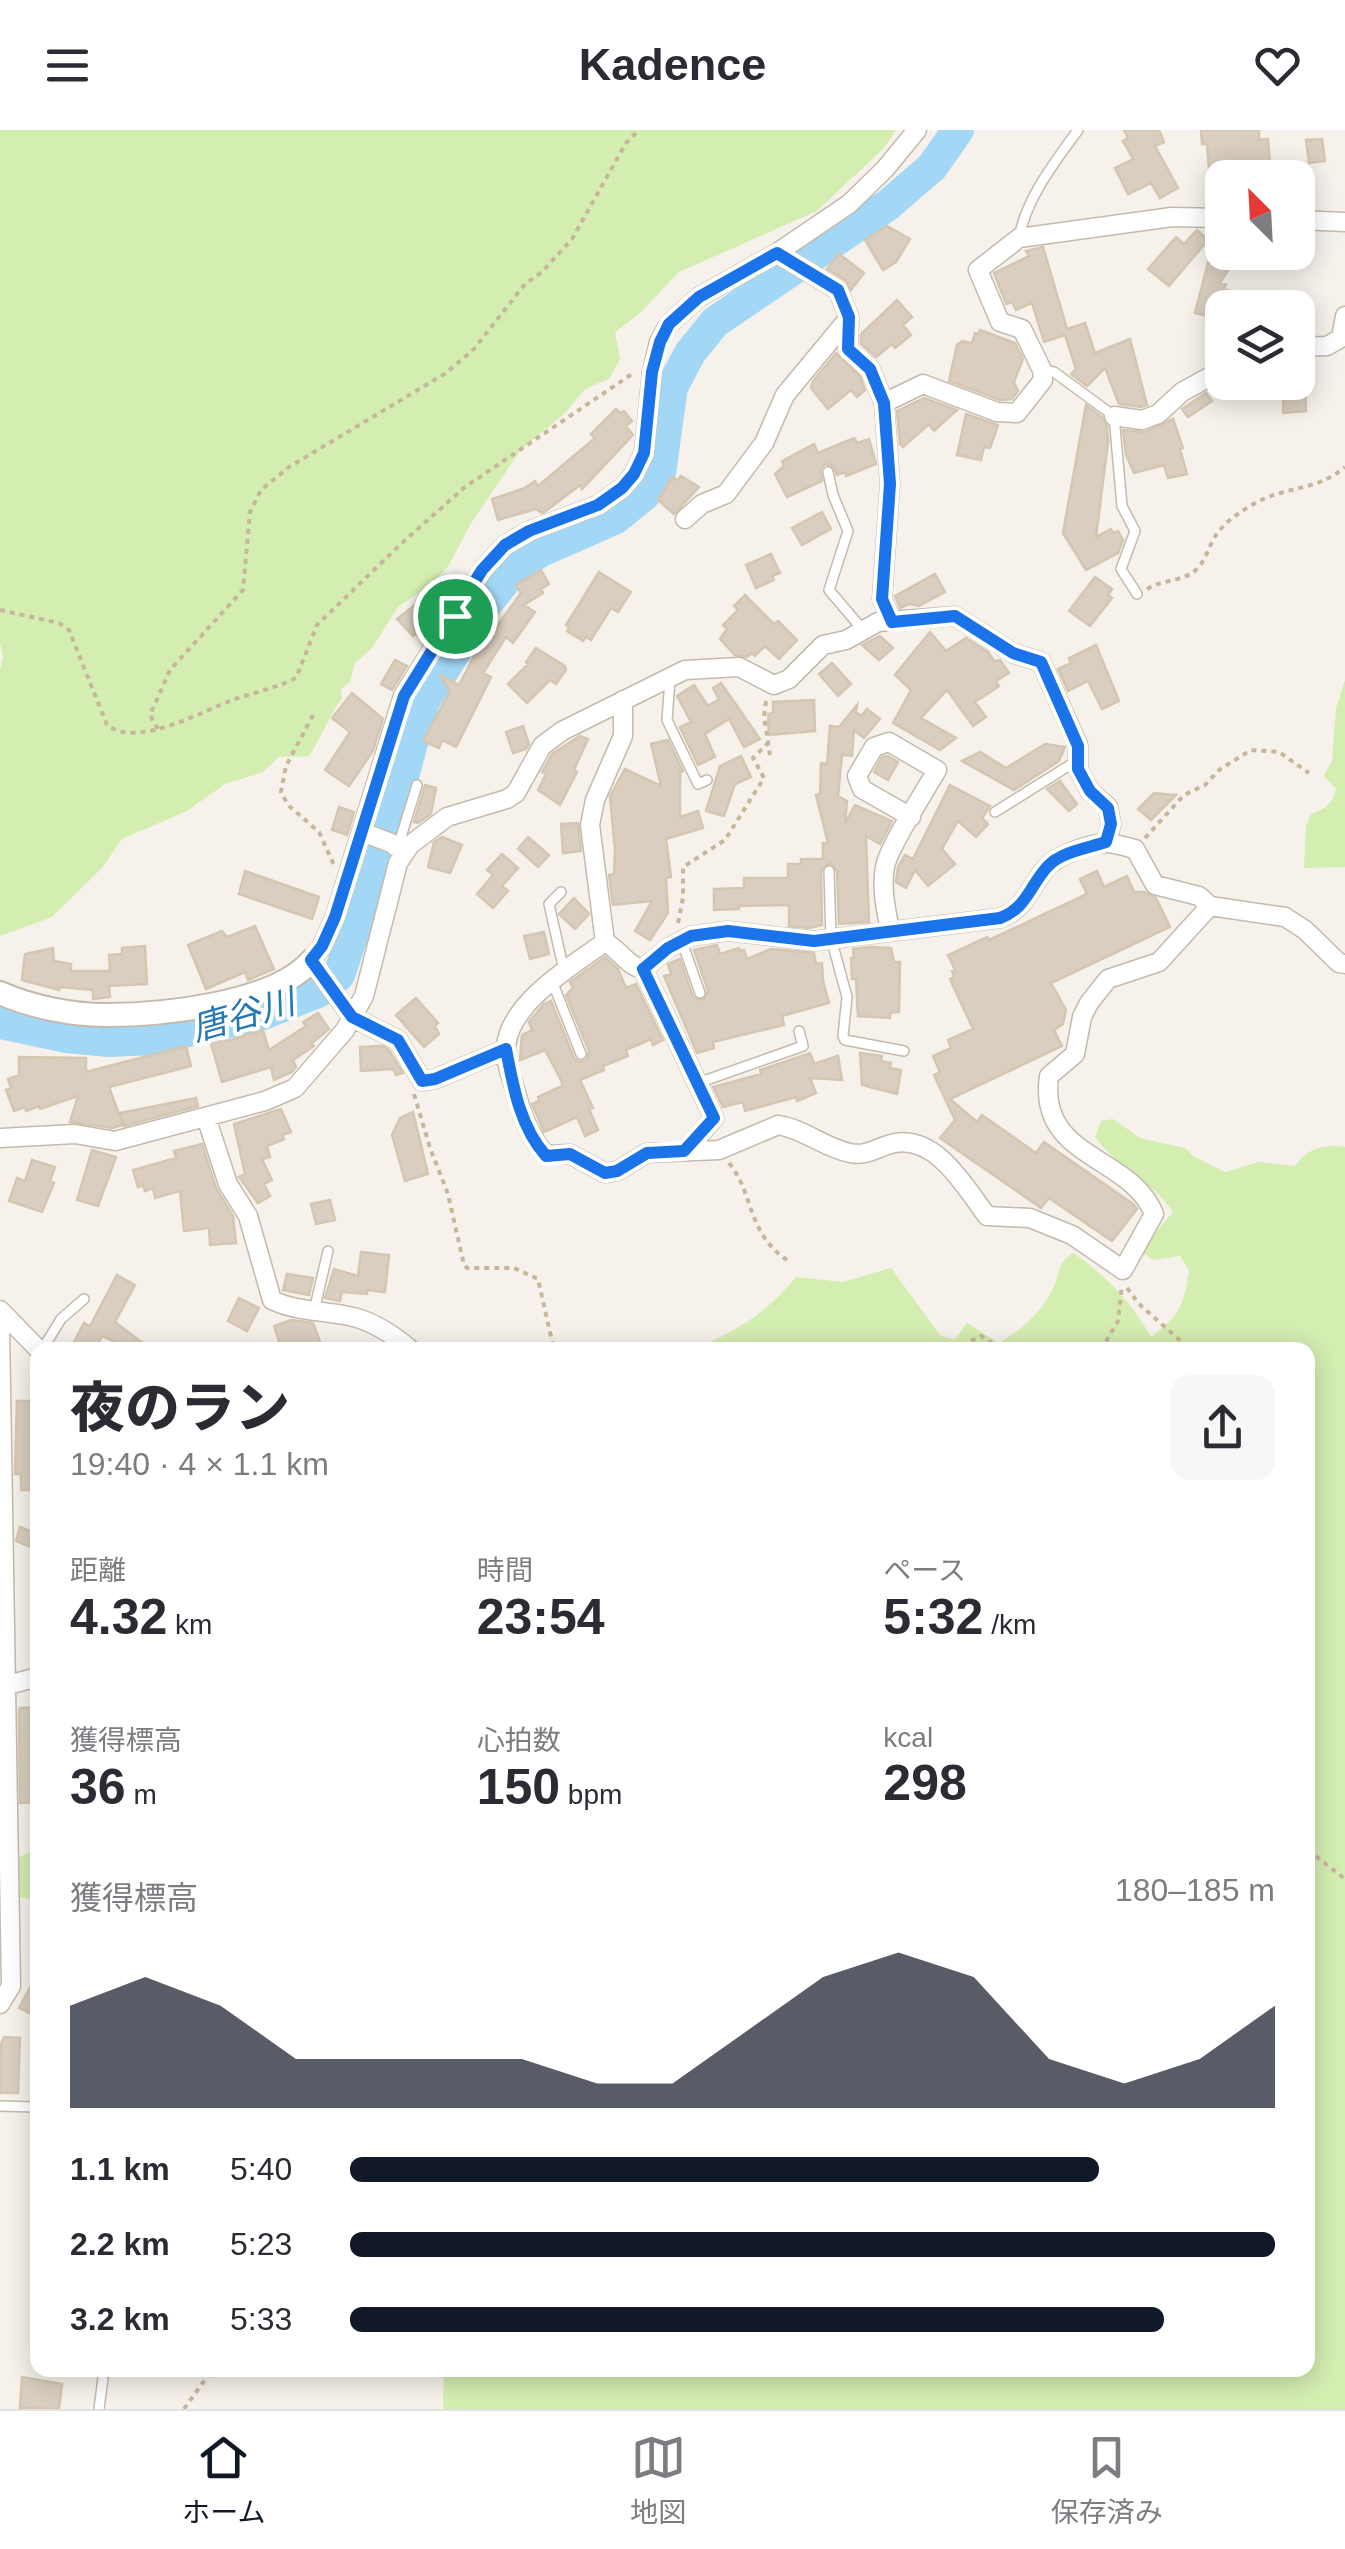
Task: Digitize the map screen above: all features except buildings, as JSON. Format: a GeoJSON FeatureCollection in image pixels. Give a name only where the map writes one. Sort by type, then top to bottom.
{"type":"FeatureCollection","features":[{"type":"Feature","properties":{"kind":"street"},"geometry":{"type":"LineString","coordinates":[[0,1138],[76,1134],[115,1141],[265,1102],[295,1088],[346,1030],[364,996],[404,696],[482,570],[505,545],[529,531],[598,505],[622,488],[644,453],[656,359],[669,324],[728,279],[777,253],[849,204],[885,170],[917,130]]}},
{"type":"Feature","properties":{"kind":"street"},"geometry":{"type":"LineString","coordinates":[[884,403],[923,384],[997,412],[1017,413],[1043,380],[1042,370],[1022,328],[1000,322],[978,270],[1019,238],[1172,217],[1205,218]]}},
{"type":"Feature","properties":{"kind":"street"},"geometry":{"type":"LineString","coordinates":[[1315,221],[1345,222]]}},
{"type":"Feature","properties":{"kind":"street"},"geometry":{"type":"LineString","coordinates":[[777,253],[838,290],[849,317],[848,349],[870,369],[884,403],[890,484],[882,599],[892,622]]}},
{"type":"Feature","properties":{"kind":"street"},"geometry":{"type":"LineString","coordinates":[[1315,346],[1328,346],[1341,338],[1345,316]]}},
{"type":"Feature","properties":{"kind":"street"},"geometry":{"type":"LineString","coordinates":[[685,519],[702,504],[726,494],[764,442],[785,395],[849,317]]}},
{"type":"Feature","properties":{"kind":"street"},"geometry":{"type":"LineString","coordinates":[[1114,416],[1142,420],[1158,414],[1182,392],[1205,379]]}},
{"type":"Feature","properties":{"kind":"street"},"geometry":{"type":"LineString","coordinates":[[0,993],[63,1011],[104,1015],[258,993],[315,967],[347,879],[386,842],[447,817],[508,799],[516,793],[542,746],[580,720],[686,670],[739,668],[774,685],[790,679],[823,645],[846,640],[878,622],[955,616],[1013,653],[1041,662],[1078,746],[1078,769],[1090,791],[1108,808],[1111,824],[1106,842]]}},
{"type":"Feature","properties":{"kind":"street"},"geometry":{"type":"LineString","coordinates":[[605,942],[590,824],[595,800],[623,736],[623,700]]}},
{"type":"Feature","properties":{"kind":"street"},"geometry":{"type":"LineString","coordinates":[[890,930],[884,899],[885,865],[911,818],[937,770],[888,742],[874,747],[857,776],[862,789],[911,818]]}},
{"type":"Feature","properties":{"kind":"street"},"geometry":{"type":"LineString","coordinates":[[605,942],[617,948],[632,967],[643,969],[678,941],[728,931],[814,941],[1000,918],[1013,913],[1048,866],[1064,856],[1106,842],[1135,849],[1154,885],[1198,896],[1210,906],[1285,917],[1345,964]]}},
{"type":"Feature","properties":{"kind":"street"},"geometry":{"type":"LineString","coordinates":[[605,942],[558,975],[510,1032],[506,1049],[520,1109],[534,1143],[546,1156],[570,1154],[605,1173],[617,1171],[647,1153],[719,1150],[778,1125],[854,1154],[873,1153],[900,1142],[921,1145],[945,1162],[988,1216],[1030,1218],[1058,1229],[1123,1270],[1154,1214],[1141,1192],[1062,1134],[1050,1110],[1048,1076],[1075,1054],[1082,1017],[1108,979],[1159,962],[1210,906]]}},
{"type":"Feature","properties":{"kind":"street"},"geometry":{"type":"LineString","coordinates":[[315,967],[352,1017],[398,1040],[420,1080],[435,1079],[506,1049]]}},
{"type":"Feature","properties":{"kind":"street"},"geometry":{"type":"LineString","coordinates":[[643,969],[714,1118],[684,1151]]}},
{"type":"Feature","properties":{"kind":"street"},"geometry":{"type":"LineString","coordinates":[[206,1117],[228,1184],[248,1216],[272,1300],[286,1307],[358,1318],[402,1342]]}},
{"type":"Feature","properties":{"kind":"street"},"geometry":{"type":"LineString","coordinates":[[0,1310],[32,1342]]}},
{"type":"Feature","properties":{"kind":"street"},"geometry":{"type":"LineString","coordinates":[[0,1328],[11,1986],[0,2004]]}},
{"type":"Feature","properties":{"kind":"street"},"geometry":{"type":"LineString","coordinates":[[3,1686],[30,1679]]}},
{"type":"Feature","properties":{"kind":"lane"},"geometry":{"type":"LineString","coordinates":[[1019,238],[1022,222],[1041,186],[1078,130]]}},
{"type":"Feature","properties":{"kind":"lane"},"geometry":{"type":"LineString","coordinates":[[1042,370],[1054,372],[1114,416],[1122,506],[1135,531],[1120,569],[1137,594]]}},
{"type":"Feature","properties":{"kind":"lane"},"geometry":{"type":"LineString","coordinates":[[828,472],[848,531],[829,590],[864,630]]}},
{"type":"Feature","properties":{"kind":"lane"},"geometry":{"type":"LineString","coordinates":[[670,677],[666,720],[698,784],[707,780]]}},
{"type":"Feature","properties":{"kind":"lane"},"geometry":{"type":"LineString","coordinates":[[996,812],[1078,760]]}},
{"type":"Feature","properties":{"kind":"lane"},"geometry":{"type":"LineString","coordinates":[[386,842],[417,785]]}},
{"type":"Feature","properties":{"kind":"lane"},"geometry":{"type":"LineString","coordinates":[[828,872],[831,938],[848,997],[844,1040],[904,1051]]}},
{"type":"Feature","properties":{"kind":"lane"},"geometry":{"type":"LineString","coordinates":[[560,892],[550,904],[558,975],[581,1054]]}},
{"type":"Feature","properties":{"kind":"lane"},"geometry":{"type":"LineString","coordinates":[[678,941],[700,993]]}},
{"type":"Feature","properties":{"kind":"lane"},"geometry":{"type":"LineString","coordinates":[[698,1083],[803,1046],[800,1031]]}},
{"type":"Feature","properties":{"kind":"lane"},"geometry":{"type":"LineString","coordinates":[[314,1311],[328,1250]]}},
{"type":"Feature","properties":{"kind":"lane"},"geometry":{"type":"LineString","coordinates":[[45,1342],[61,1319],[84,1299]]}},
{"type":"Feature","properties":{"kind":"lane"},"geometry":{"type":"LineString","coordinates":[[0,2106],[30,2107]]}},
{"type":"Feature","properties":{"kind":"lane"},"geometry":{"type":"LineString","coordinates":[[99,2409],[103,2377]]}},
{"type":"Feature","properties":{"kind":"path"},"geometry":{"type":"LineString","coordinates":[[158,728],[150,715],[170,670],[243,590],[250,512],[261,490],[289,467],[446,373],[474,349],[525,284],[542,272],[572,239],[626,143],[639,130]]}},
{"type":"Feature","properties":{"kind":"path"},"geometry":{"type":"LineString","coordinates":[[0,610],[59,623],[69,630],[108,725],[115,731],[178,724],[296,678],[317,625],[402,542],[465,487],[656,359]]}},
{"type":"Feature","properties":{"kind":"path"},"geometry":{"type":"LineString","coordinates":[[1137,594],[1163,579],[1186,576],[1198,568],[1214,537],[1234,515],[1278,491],[1328,481],[1345,467]]}},
{"type":"Feature","properties":{"kind":"path"},"geometry":{"type":"LineString","coordinates":[[770,755],[764,716],[765,702],[774,685]]}},
{"type":"Feature","properties":{"kind":"path"},"geometry":{"type":"LineString","coordinates":[[313,714],[286,766],[281,792],[294,811],[315,826],[330,860],[347,879]]}},
{"type":"Feature","properties":{"kind":"path"},"geometry":{"type":"LineString","coordinates":[[678,941],[683,867],[725,840],[740,820],[764,778],[754,754],[769,742]]}},
{"type":"Feature","properties":{"kind":"path"},"geometry":{"type":"LineString","coordinates":[[1135,849],[1178,799],[1251,750],[1279,752],[1309,774]]}},
{"type":"Feature","properties":{"kind":"path"},"geometry":{"type":"LineString","coordinates":[[420,1080],[415,1105],[448,1194],[464,1264],[467,1268],[514,1268],[538,1279],[552,1342]]}},
{"type":"Feature","properties":{"kind":"path"},"geometry":{"type":"LineString","coordinates":[[719,1150],[739,1176],[750,1212],[764,1239],[790,1262]]}},
{"type":"Feature","properties":{"kind":"path"},"geometry":{"type":"LineString","coordinates":[[1106,1342],[1118,1321],[1123,1284],[1138,1304],[1182,1342]]}},
{"type":"Feature","properties":{"kind":"path"},"geometry":{"type":"LineString","coordinates":[[1315,1855],[1345,1879]]}},
{"type":"Feature","properties":{"kind":"path"},"geometry":{"type":"LineString","coordinates":[[184,2409],[207,2377]]}},
{"type":"Feature","properties":{"kind":"green space"},"geometry":{"type":"Polygon","coordinates":[[[0,130],[896,130],[884,148],[817,211],[679,272],[639,314],[615,332],[620,359],[610,378],[585,389],[566,412],[520,451],[470,525],[449,565],[431,585],[398,607],[372,648],[355,663],[350,682],[341,689],[342,699],[309,756],[279,757],[263,772],[225,784],[187,811],[122,839],[102,868],[52,917],[0,936],[0,130]]]}},
{"type":"Feature","properties":{"kind":"green space"},"geometry":{"type":"Polygon","coordinates":[[[1345,680],[1345,867],[1304,868],[1306,826],[1311,814],[1330,802],[1336,789],[1324,776],[1332,760],[1336,708],[1345,680]]]}},
{"type":"Feature","properties":{"kind":"green space"},"geometry":{"type":"Polygon","coordinates":[[[1113,1119],[1140,1138],[1185,1148],[1225,1172],[1259,1162],[1295,1166],[1317,1149],[1345,1147],[1345,2409],[443,2409],[444,2377],[1315,2377],[1315,1342],[1000,1342],[1038,1312],[1062,1264],[1073,1253],[1117,1290],[1151,1337],[1179,1309],[1189,1270],[1180,1256],[1153,1260],[1140,1251],[1173,1212],[1095,1137],[1101,1121],[1113,1119]]]}},
{"type":"Feature","properties":{"kind":"green space"},"geometry":{"type":"Polygon","coordinates":[[[891,1268],[940,1335],[954,1340],[967,1323],[997,1342],[708,1342],[748,1321],[796,1277],[843,1282],[891,1268]]]}},
{"type":"Feature","properties":{"kind":"green space"},"geometry":{"type":"Polygon","coordinates":[[[30,1852],[30,1899],[19,1897],[13,1860],[30,1852]]]}},
{"type":"Feature","properties":{"kind":"waterway","name":"唐谷川"},"geometry":{"type":"LineString","coordinates":[[0,1023],[67,1037],[109,1041],[154,1039],[263,1014],[318,992],[339,975],[388,831],[423,703],[479,613],[516,567],[541,551],[616,518],[644,495],[660,473],[672,387],[690,353],[715,322],[888,205],[932,167],[958,130]]}},
{"type":"Feature","properties":{"kind":"route"},"geometry":{"type":"LineString","coordinates":[[777,253],[838,290],[849,317],[848,349],[870,369],[884,403],[890,484],[882,599],[892,622],[955,616],[1013,653],[1041,662],[1078,746],[1078,769],[1090,791],[1108,808],[1111,824],[1106,842],[1064,856],[1048,866],[1026,900],[1013,913],[1000,918],[814,941],[728,931],[676,942],[643,969],[714,1118],[684,1151],[647,1153],[617,1171],[605,1173],[570,1154],[546,1156],[534,1143],[520,1109],[506,1049],[422,1081],[398,1040],[352,1017],[311,960],[330,932],[404,696],[455,616],[482,570],[505,545],[529,531],[598,505],[622,488],[644,453],[652,372],[669,324],[699,297],[777,253]]}}]}
